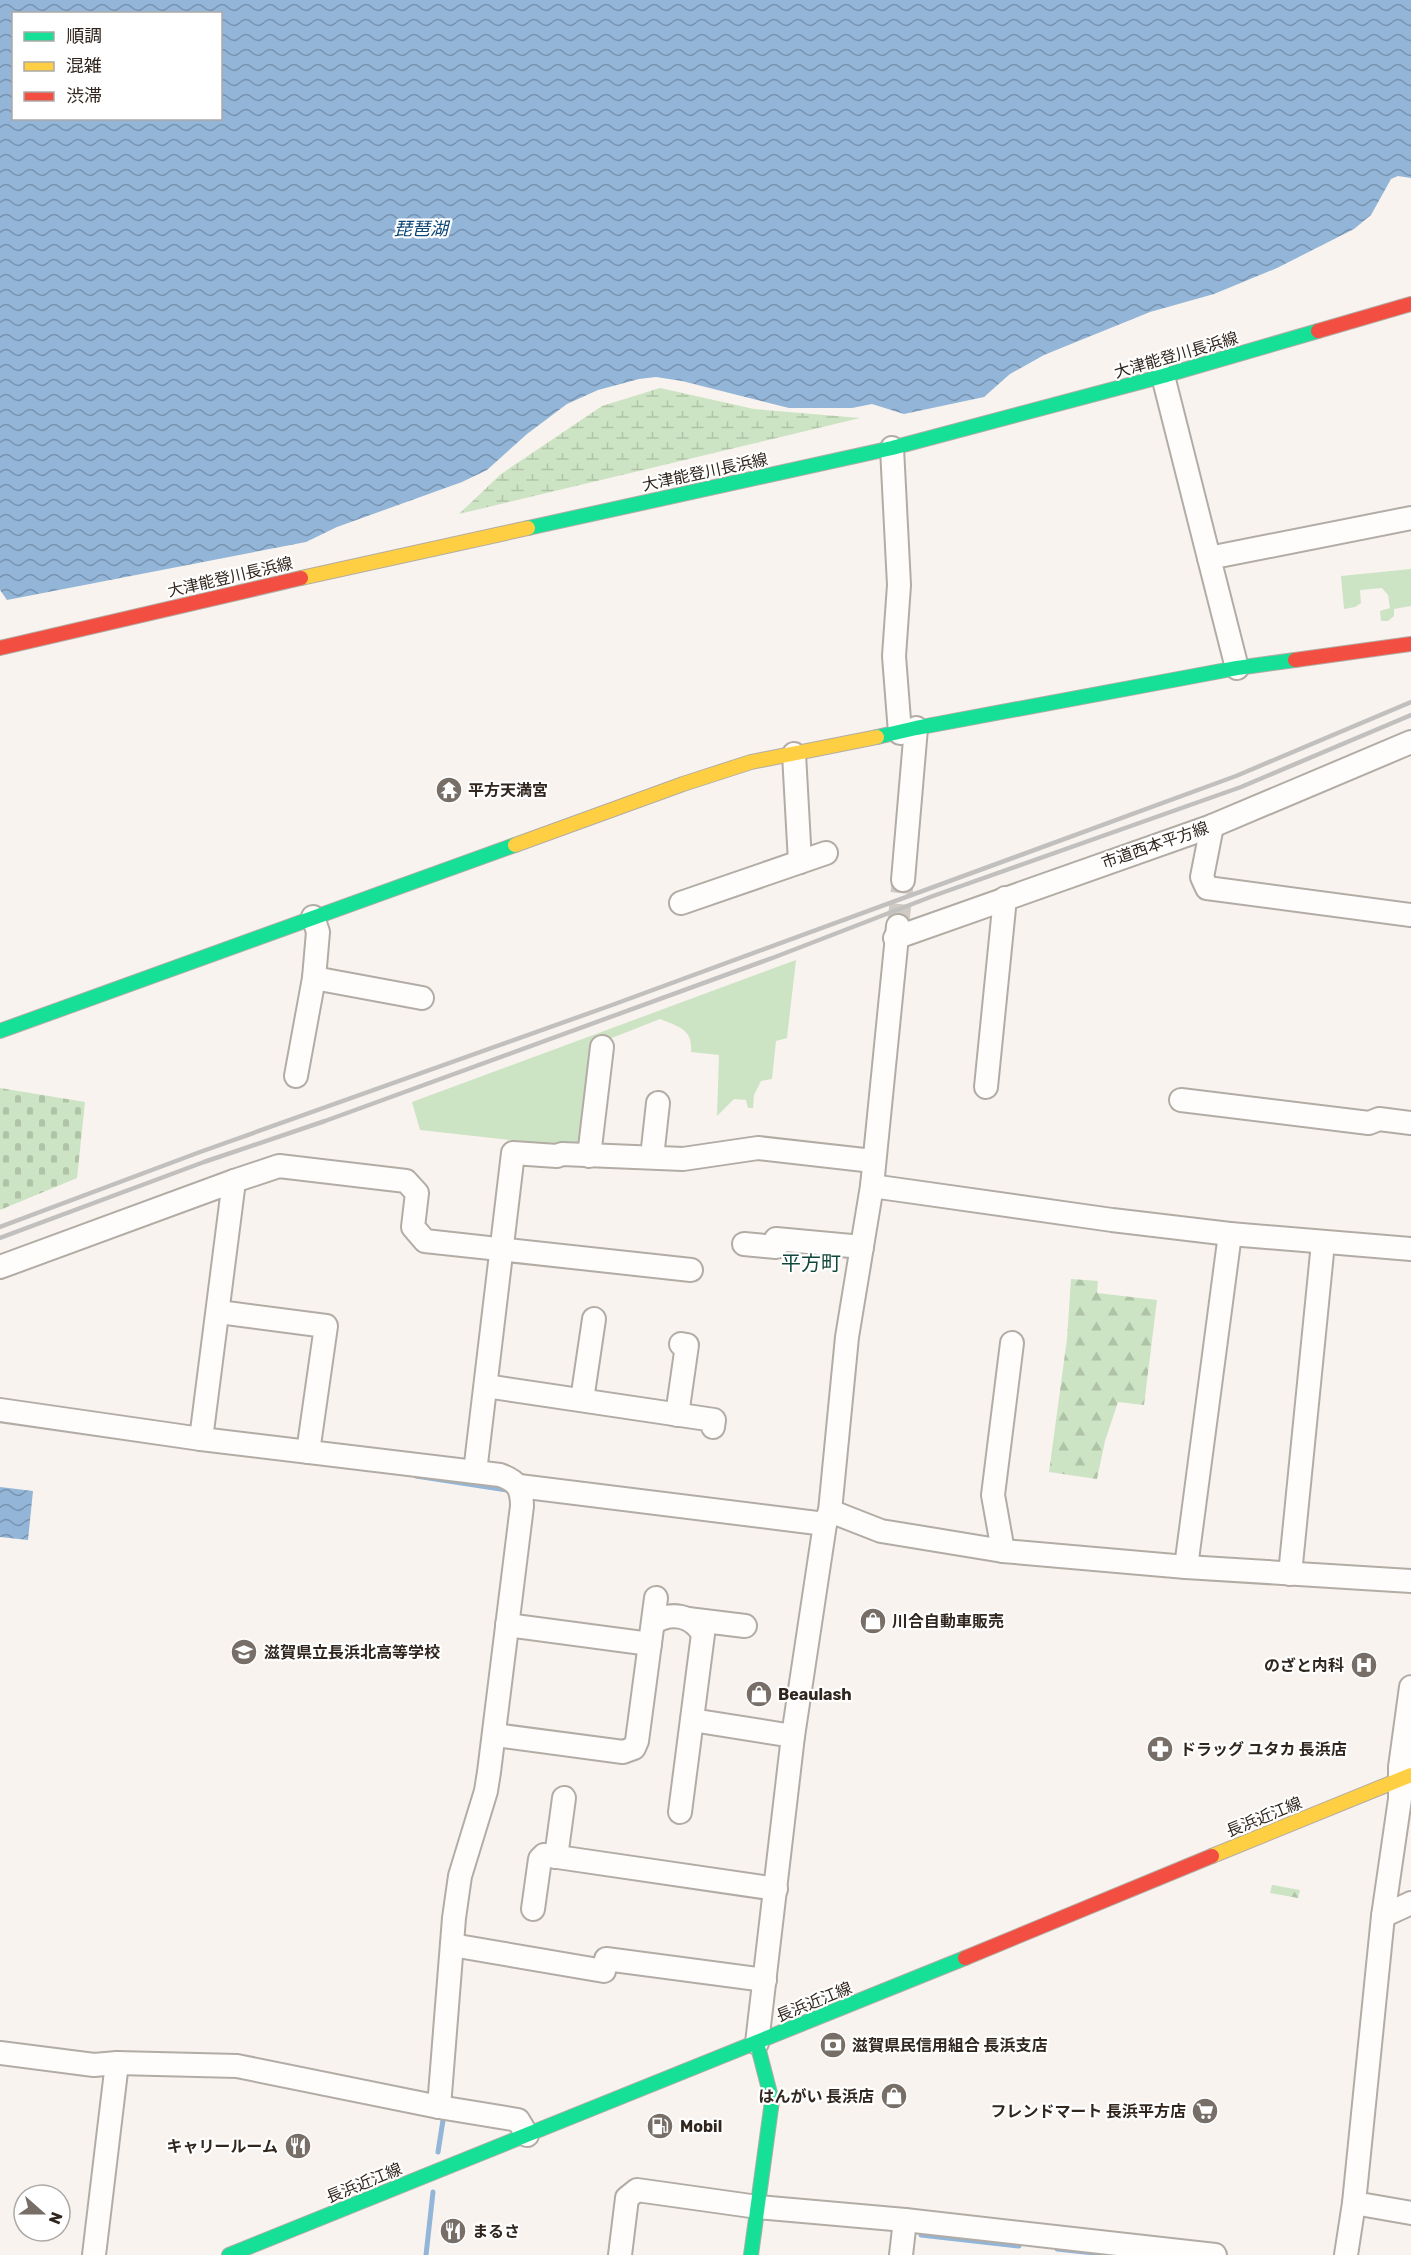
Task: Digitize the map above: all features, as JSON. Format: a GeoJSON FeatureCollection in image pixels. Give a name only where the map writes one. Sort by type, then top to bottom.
{"type":"FeatureCollection","features":[{"type":"Feature","properties":{"kind":"main road","name":"大津能登川長浜線"},"geometry":{"type":"LineString","coordinates":[[0,648],[231,593],[892,448],[1163,376],[1411,304]]}},
{"type":"Feature","properties":{"kind":"main road"},"geometry":{"type":"LineString","coordinates":[[0,1031],[683,784],[751,762],[1237,668],[1411,644]]}},
{"type":"Feature","properties":{"kind":"main road","name":"長浜近江線"},"geometry":{"type":"LineString","coordinates":[[229,2255],[757,2043],[1405,1777]]}},
{"type":"Feature","properties":{"kind":"main road"},"geometry":{"type":"LineString","coordinates":[[752,2255],[772,2101],[757,2043]]}},
{"type":"Feature","properties":{"kind":"street"},"geometry":{"type":"LineString","coordinates":[[1163,376],[1237,668]]}},
{"type":"Feature","properties":{"kind":"street"},"geometry":{"type":"LineString","coordinates":[[892,448],[899,585],[894,656],[908,730],[903,880]]}},
{"type":"Feature","properties":{"kind":"street"},"geometry":{"type":"LineString","coordinates":[[1209,558],[1411,518]]}},
{"type":"Feature","properties":{"kind":"street","name":"市道西本平方線"},"geometry":{"type":"LineString","coordinates":[[873,1161],[896,932],[1005,898],[1212,826],[1411,742]]}},
{"type":"Feature","properties":{"kind":"street"},"geometry":{"type":"LineString","coordinates":[[794,754],[800,862]]}},
{"type":"Feature","properties":{"kind":"street"},"geometry":{"type":"LineString","coordinates":[[1212,826],[1202,877],[1207,888],[1411,915]]}},
{"type":"Feature","properties":{"kind":"street"},"geometry":{"type":"LineString","coordinates":[[681,903],[826,853]]}},
{"type":"Feature","properties":{"kind":"street"},"geometry":{"type":"LineString","coordinates":[[986,1087],[1005,898]]}},
{"type":"Feature","properties":{"kind":"street"},"geometry":{"type":"LineString","coordinates":[[296,1076],[314,978],[318,932],[313,917]]}},
{"type":"Feature","properties":{"kind":"street"},"geometry":{"type":"LineString","coordinates":[[314,978],[422,998]]}},
{"type":"Feature","properties":{"kind":"street"},"geometry":{"type":"LineString","coordinates":[[590,1156],[602,1047]]}},
{"type":"Feature","properties":{"kind":"street"},"geometry":{"type":"LineString","coordinates":[[1181,1100],[1369,1123],[1378,1119],[1411,1124]]}},
{"type":"Feature","properties":{"kind":"street"},"geometry":{"type":"LineString","coordinates":[[652,1157],[658,1103]]}},
{"type":"Feature","properties":{"kind":"street"},"geometry":{"type":"LineString","coordinates":[[475,1472],[513,1153],[683,1159],[758,1148],[873,1161],[872,1186],[847,1337],[827,1518],[794,1736],[757,2043]]}},
{"type":"Feature","properties":{"kind":"street"},"geometry":{"type":"LineString","coordinates":[[0,1267],[279,1166],[406,1181],[417,1193],[413,1227],[425,1241],[691,1270]]}},
{"type":"Feature","properties":{"kind":"street"},"geometry":{"type":"LineString","coordinates":[[201,1439],[234,1181]]}},
{"type":"Feature","properties":{"kind":"street"},"geometry":{"type":"LineString","coordinates":[[872,1186],[1112,1220],[1230,1234],[1411,1250]]}},
{"type":"Feature","properties":{"kind":"street"},"geometry":{"type":"LineString","coordinates":[[1186,1567],[1230,1234]]}},
{"type":"Feature","properties":{"kind":"street"},"geometry":{"type":"LineString","coordinates":[[744,1244],[776,1247],[776,1239],[862,1247]]}},
{"type":"Feature","properties":{"kind":"street"},"geometry":{"type":"LineString","coordinates":[[1290,1574],[1323,1243]]}},
{"type":"Feature","properties":{"kind":"street"},"geometry":{"type":"LineString","coordinates":[[219,1312],[326,1326],[308,1452]]}},
{"type":"Feature","properties":{"kind":"street"},"geometry":{"type":"LineString","coordinates":[[582,1400],[594,1319]]}},
{"type":"Feature","properties":{"kind":"street"},"geometry":{"type":"LineString","coordinates":[[1003,1551],[993,1495],[1012,1343]]}},
{"type":"Feature","properties":{"kind":"street"},"geometry":{"type":"LineString","coordinates":[[677,1414],[687,1345],[681,1344]]}},
{"type":"Feature","properties":{"kind":"street"},"geometry":{"type":"LineString","coordinates":[[486,1386],[714,1420],[713,1427]]}},
{"type":"Feature","properties":{"kind":"street"},"geometry":{"type":"LineString","coordinates":[[0,1410],[201,1439],[500,1475],[514,1481],[519,1486],[522,1506],[495,1735],[486,1791],[460,1876],[439,2107]]}},
{"type":"Feature","properties":{"kind":"street"},"geometry":{"type":"LineString","coordinates":[[519,1486],[827,1518],[881,1531],[1003,1551],[1186,1567],[1411,1581]]}},
{"type":"Feature","properties":{"kind":"street"},"geometry":{"type":"LineString","coordinates":[[495,1735],[623,1752],[630,1751],[637,1741],[656,1598]]}},
{"type":"Feature","properties":{"kind":"street"},"geometry":{"type":"LineString","coordinates":[[507,1625],[651,1633],[667,1616],[678,1616],[745,1626]]}},
{"type":"Feature","properties":{"kind":"street"},"geometry":{"type":"LineString","coordinates":[[680,1812],[704,1634],[688,1619]]}},
{"type":"Feature","properties":{"kind":"street"},"geometry":{"type":"LineString","coordinates":[[1346,2255],[1354,2203],[1383,1916],[1405,1777],[1411,1687]]}},
{"type":"Feature","properties":{"kind":"street"},"geometry":{"type":"LineString","coordinates":[[692,1720],[794,1736]]}},
{"type":"Feature","properties":{"kind":"street"},"geometry":{"type":"LineString","coordinates":[[556,1857],[564,1798]]}},
{"type":"Feature","properties":{"kind":"street"},"geometry":{"type":"LineString","coordinates":[[533,1909],[540,1859],[544,1855],[776,1889]]}},
{"type":"Feature","properties":{"kind":"street"},"geometry":{"type":"LineString","coordinates":[[1383,1916],[1411,1903]]}},
{"type":"Feature","properties":{"kind":"street"},"geometry":{"type":"LineString","coordinates":[[452,1945],[604,1971],[606,1959],[765,1980]]}},
{"type":"Feature","properties":{"kind":"street"},"geometry":{"type":"LineString","coordinates":[[0,2054],[94,2065],[117,2063],[237,2066],[439,2107],[518,2120],[527,2135]]}},
{"type":"Feature","properties":{"kind":"street"},"geometry":{"type":"LineString","coordinates":[[94,2255],[117,2063]]}},
{"type":"Feature","properties":{"kind":"street"},"geometry":{"type":"LineString","coordinates":[[620,2255],[627,2198],[637,2190],[758,2207],[905,2220],[1039,2246],[1215,2255]]}},
{"type":"Feature","properties":{"kind":"street"},"geometry":{"type":"LineString","coordinates":[[1354,2203],[1411,2212]]}},
{"type":"Feature","properties":{"kind":"street"},"geometry":{"type":"LineString","coordinates":[[901,2255],[905,2220]]}},
{"type":"Feature","properties":{"kind":"green space"},"geometry":{"type":"Polygon","coordinates":[[[660,388],[754,409],[860,418],[459,514],[501,474],[602,406],[660,388]]]}},
{"type":"Feature","properties":{"kind":"green space"},"geometry":{"type":"Polygon","coordinates":[[[1411,569],[1411,606],[1394,609],[1394,616],[1388,621],[1381,621],[1380,611],[1390,608],[1388,595],[1382,588],[1360,590],[1361,603],[1344,609],[1341,576],[1411,569]]]}},
{"type":"Feature","properties":{"kind":"green space"},"geometry":{"type":"Polygon","coordinates":[[[796,960],[787,1038],[776,1041],[772,1079],[761,1081],[754,1095],[753,1108],[748,1108],[746,1100],[734,1099],[717,1116],[719,1055],[691,1052],[690,1038],[687,1033],[660,1019],[594,1045],[583,1148],[420,1130],[412,1102],[796,960]]]}},
{"type":"Feature","properties":{"kind":"green space"},"geometry":{"type":"Polygon","coordinates":[[[0,1088],[85,1102],[77,1178],[0,1210],[0,1088]]]}},
{"type":"Feature","properties":{"kind":"green space"},"geometry":{"type":"Polygon","coordinates":[[[1071,1279],[1098,1281],[1097,1293],[1157,1300],[1144,1405],[1118,1402],[1105,1441],[1097,1479],[1049,1472],[1067,1339],[1071,1279]]]}},
{"type":"Feature","properties":{"kind":"green space"},"geometry":{"type":"Polygon","coordinates":[[[1272,1885],[1300,1890],[1298,1898],[1270,1893],[1272,1885]]]}},
{"type":"Feature","properties":{"kind":"water","name":"琵琶湖"},"geometry":{"type":"Polygon","coordinates":[[[0,0],[1411,0],[1411,178],[1398,176],[1391,179],[1371,215],[1354,229],[1277,268],[1214,294],[1150,312],[1044,355],[1010,374],[984,397],[904,414],[872,404],[852,408],[789,408],[682,381],[656,377],[639,379],[598,390],[567,404],[527,434],[487,470],[462,482],[337,527],[306,542],[7,600],[0,590],[0,0]]]}},
{"type":"Feature","properties":{"kind":"water"},"geometry":{"type":"Polygon","coordinates":[[[0,1487],[33,1491],[28,1540],[0,1537],[0,1487]]]}},
{"type":"Feature","properties":{"kind":"waterway"},"geometry":{"type":"LineString","coordinates":[[416,1476],[507,1490]]}},
{"type":"Feature","properties":{"kind":"waterway"},"geometry":{"type":"LineString","coordinates":[[438,2152],[444,2114]]}},
{"type":"Feature","properties":{"kind":"waterway"},"geometry":{"type":"LineString","coordinates":[[426,2255],[433,2192]]}},
{"type":"Feature","properties":{"kind":"waterway"},"geometry":{"type":"LineString","coordinates":[[921,2235],[1019,2246]]}},
{"type":"Feature","properties":{"kind":"waterway"},"geometry":{"type":"LineString","coordinates":[[1057,2249],[1113,2255]]}},
{"type":"Feature","properties":{"kind":"tunnel"},"geometry":{"type":"LineString","coordinates":[[898,926],[903,880]]}},
{"type":"Feature","properties":{"kind":"railway"},"geometry":{"type":"LineString","coordinates":[[0,1227],[200,1152],[612,1005],[1236,776],[1411,702]]}},
{"type":"Feature","properties":{"kind":"railway"},"geometry":{"type":"LineString","coordinates":[[0,1238],[204,1162],[325,1121],[775,957],[933,896],[1241,787],[1411,715]]}},
{"type":"Feature","properties":{"kind":"traffic: fast"},"geometry":{"type":"LineString","coordinates":[[528,528],[892,448],[1163,376],[1318,331]]}},
{"type":"Feature","properties":{"kind":"traffic: fast"},"geometry":{"type":"LineString","coordinates":[[877,737],[1237,668],[1295,660]]}},
{"type":"Feature","properties":{"kind":"traffic: fast"},"geometry":{"type":"LineString","coordinates":[[0,1031],[515,845]]}},
{"type":"Feature","properties":{"kind":"traffic: fast"},"geometry":{"type":"LineString","coordinates":[[229,2255],[965,1958]]}},
{"type":"Feature","properties":{"kind":"traffic: fast"},"geometry":{"type":"LineString","coordinates":[[751,2255],[772,2101],[757,2043]]}},
{"type":"Feature","properties":{"kind":"traffic: slow"},"geometry":{"type":"LineString","coordinates":[[301,578],[528,528]]}},
{"type":"Feature","properties":{"kind":"traffic: slow"},"geometry":{"type":"LineString","coordinates":[[515,845],[683,784],[751,762],[877,737]]}},
{"type":"Feature","properties":{"kind":"traffic: slow"},"geometry":{"type":"LineString","coordinates":[[1212,1856],[1411,1775]]}},
{"type":"Feature","properties":{"kind":"traffic: jam"},"geometry":{"type":"LineString","coordinates":[[1318,331],[1411,304]]}},
{"type":"Feature","properties":{"kind":"traffic: jam"},"geometry":{"type":"LineString","coordinates":[[0,648],[301,578]]}},
{"type":"Feature","properties":{"kind":"traffic: jam"},"geometry":{"type":"LineString","coordinates":[[1295,660],[1411,644]]}},
{"type":"Feature","properties":{"kind":"traffic: jam"},"geometry":{"type":"LineString","coordinates":[[965,1958],[1212,1856]]}},
{"type":"Feature","properties":{"kind":"place","name":"平方天満宮"},"geometry":{"type":"Point","coordinates":[449,790]}},
{"type":"Feature","properties":{"kind":"place","name":"川合自動車販売"},"geometry":{"type":"Point","coordinates":[873,1621]}},
{"type":"Feature","properties":{"kind":"place","name":"滋賀県立長浜北高等学校"},"geometry":{"type":"Point","coordinates":[244,1652]}},
{"type":"Feature","properties":{"kind":"place","name":"のざと内科"},"geometry":{"type":"Point","coordinates":[1364,1665]}},
{"type":"Feature","properties":{"kind":"place","name":"Beaulash"},"geometry":{"type":"Point","coordinates":[759,1694]}},
{"type":"Feature","properties":{"kind":"place","name":"ドラッグ ユタカ 長浜店"},"geometry":{"type":"Point","coordinates":[1160,1749]}},
{"type":"Feature","properties":{"kind":"place","name":"滋賀県民信用組合 長浜支店"},"geometry":{"type":"Point","coordinates":[833,2045]}},
{"type":"Feature","properties":{"kind":"place","name":"はんがい 長浜店"},"geometry":{"type":"Point","coordinates":[894,2096]}},
{"type":"Feature","properties":{"kind":"place","name":"フレンドマート 長浜平方店"},"geometry":{"type":"Point","coordinates":[1205,2111]}},
{"type":"Feature","properties":{"kind":"place","name":"Mobil"},"geometry":{"type":"Point","coordinates":[660,2126]}},
{"type":"Feature","properties":{"kind":"place","name":"キャリールーム"},"geometry":{"type":"Point","coordinates":[298,2146]}},
{"type":"Feature","properties":{"kind":"place","name":"まるさ"},"geometry":{"type":"Point","coordinates":[453,2231]}},
{"type":"Feature","properties":{"kind":"district","name":"平方町"},"geometry":{"type":"Point","coordinates":[811,1263]}}]}
